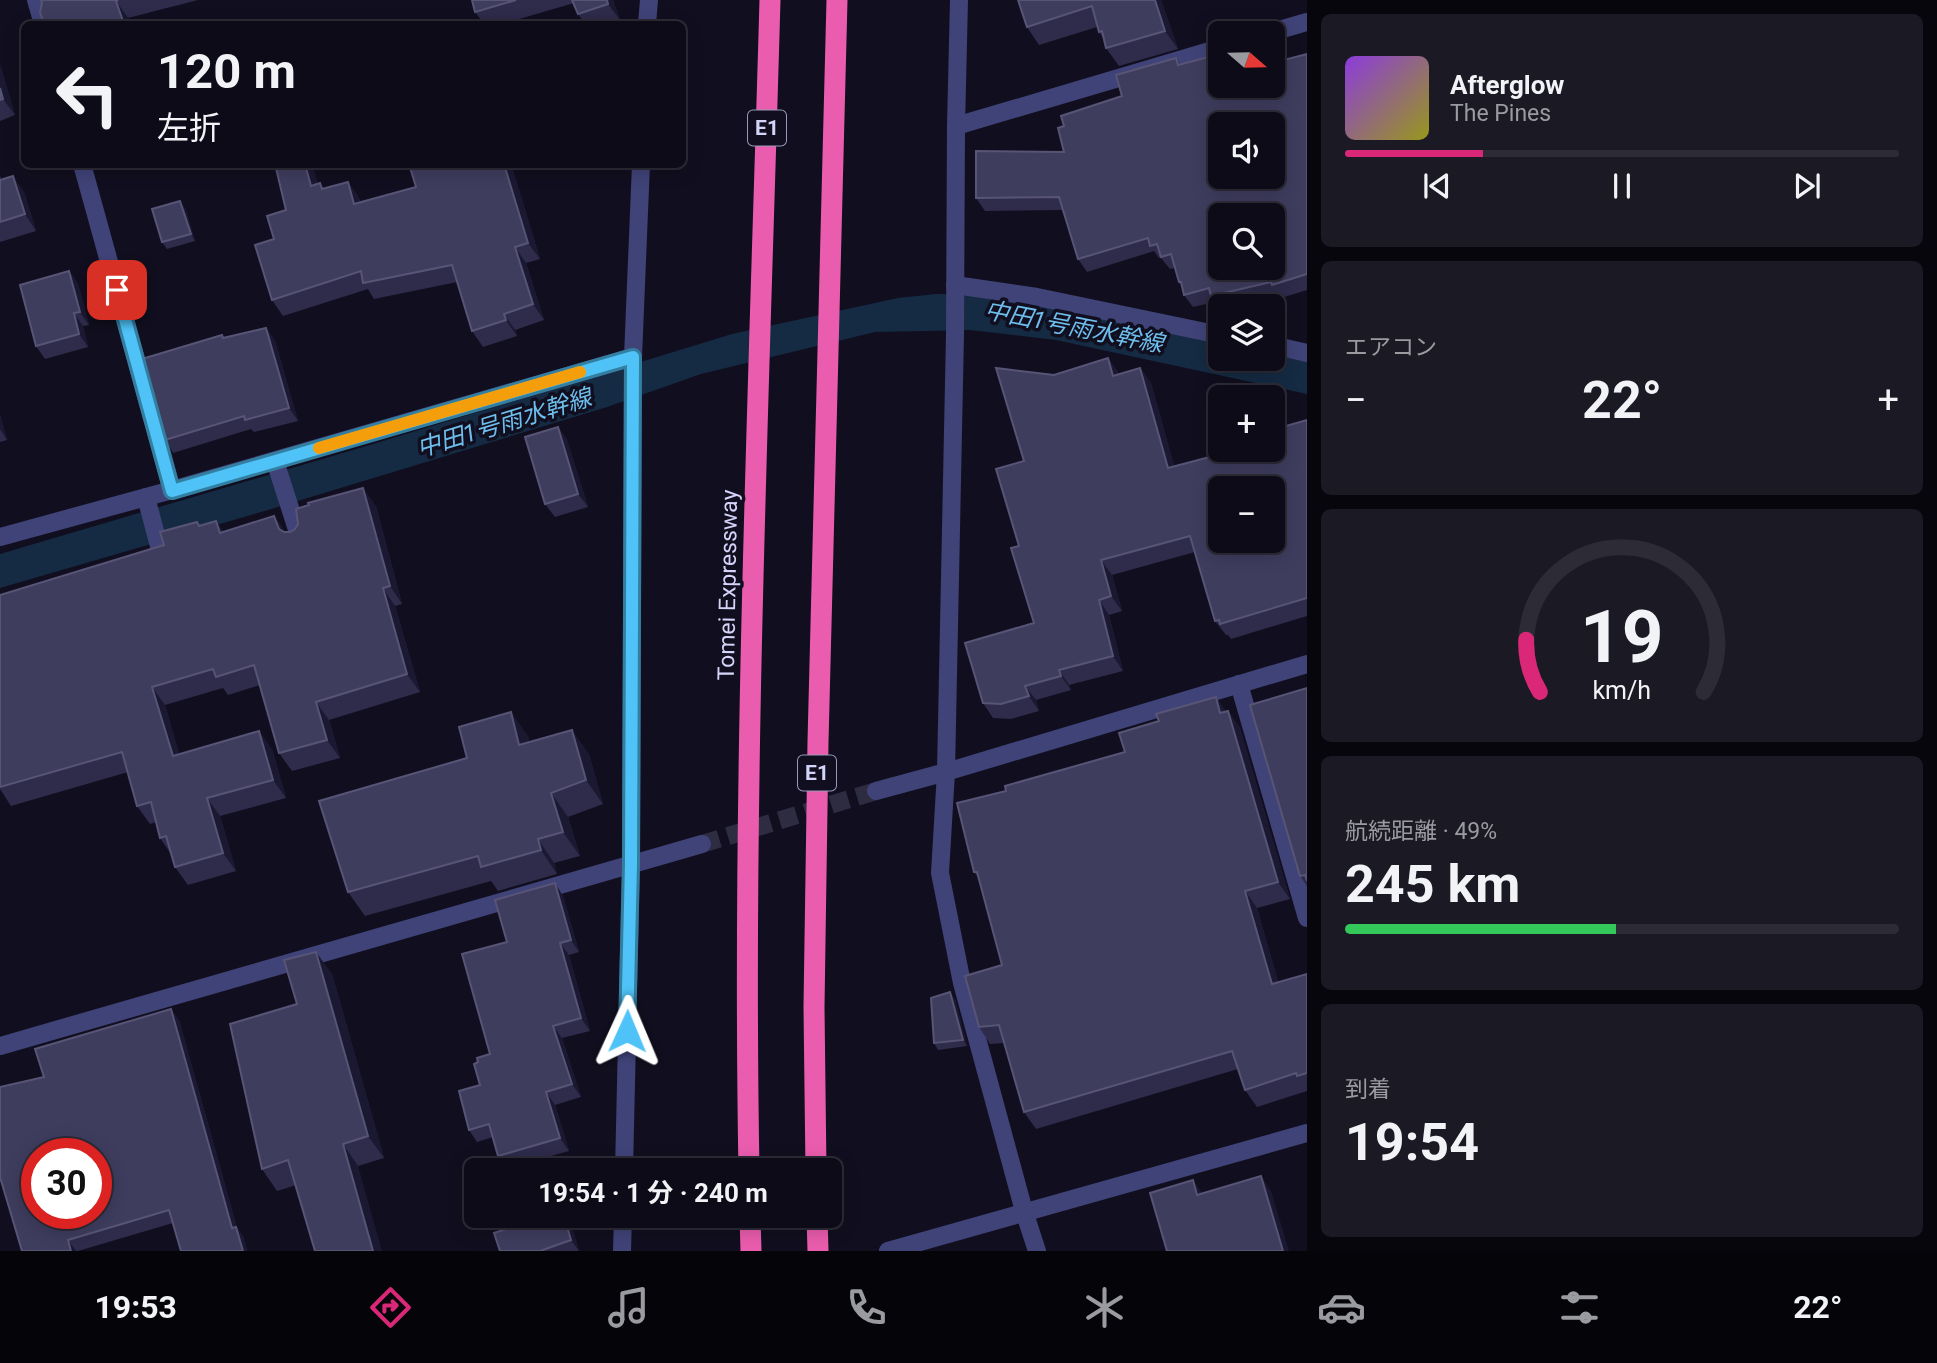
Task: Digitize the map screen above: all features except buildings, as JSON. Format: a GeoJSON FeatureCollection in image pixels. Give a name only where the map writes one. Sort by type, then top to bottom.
{"type":"FeatureCollection","features":[{"type":"Feature","properties":{"kind":"highway","name":"Tomei Expressway"},"geometry":{"type":"LineString","coordinates":[[749,1158],[750,748],[770,0]]}},
{"type":"Feature","properties":{"kind":"highway","name":"E1"},"geometry":{"type":"LineString","coordinates":[[816,1158],[814,979],[818,742],[837,0]]}},
{"type":"Feature","properties":{"kind":"highway"},"geometry":{"type":"LineString","coordinates":[[750,1228],[751,1249]]}},
{"type":"Feature","properties":{"kind":"highway"},"geometry":{"type":"LineString","coordinates":[[817,1228],[818,1251]]}},
{"type":"Feature","properties":{"kind":"street"},"geometry":{"type":"LineString","coordinates":[[36,0],[42,21]]}},
{"type":"Feature","properties":{"kind":"street"},"geometry":{"type":"LineString","coordinates":[[648,21],[649,0]]}},
{"type":"Feature","properties":{"kind":"street"},"geometry":{"type":"LineString","coordinates":[[959,0],[946,772],[940,873],[962,983],[1037,1251]]}},
{"type":"Feature","properties":{"kind":"street"},"geometry":{"type":"LineString","coordinates":[[1285,28],[1307,22]]}},
{"type":"Feature","properties":{"kind":"street"},"geometry":{"type":"LineString","coordinates":[[956,126],[1208,52]]}},
{"type":"Feature","properties":{"kind":"street"},"geometry":{"type":"LineString","coordinates":[[83,168],[172,491]]}},
{"type":"Feature","properties":{"kind":"street"},"geometry":{"type":"LineString","coordinates":[[624,1158],[631,864],[632,404],[640,168]]}},
{"type":"Feature","properties":{"kind":"street"},"geometry":{"type":"LineString","coordinates":[[955,287],[1037,296],[1208,332]]}},
{"type":"Feature","properties":{"kind":"street"},"geometry":{"type":"LineString","coordinates":[[1285,348],[1307,353]]}},
{"type":"Feature","properties":{"kind":"street"},"geometry":{"type":"LineString","coordinates":[[0,537],[146,497],[278,468],[633,358]]}},
{"type":"Feature","properties":{"kind":"street"},"geometry":{"type":"LineString","coordinates":[[278,468],[300,540]]}},
{"type":"Feature","properties":{"kind":"street"},"geometry":{"type":"LineString","coordinates":[[146,497],[160,550]]}},
{"type":"Feature","properties":{"kind":"street"},"geometry":{"type":"LineString","coordinates":[[876,791],[1307,664]]}},
{"type":"Feature","properties":{"kind":"street"},"geometry":{"type":"LineString","coordinates":[[1239,684],[1307,918]]}},
{"type":"Feature","properties":{"kind":"street"},"geometry":{"type":"LineString","coordinates":[[0,1046],[702,844]]}},
{"type":"Feature","properties":{"kind":"street"},"geometry":{"type":"LineString","coordinates":[[897,1250],[1024,1211],[1307,1133]]}},
{"type":"Feature","properties":{"kind":"street"},"geometry":{"type":"LineString","coordinates":[[622,1251],[623,1228]]}},
{"type":"Feature","properties":{"kind":"water","name":"中田1号雨水幹線"},"geometry":{"type":"Polygon","coordinates":[[[936,294],[1007,299],[1208,338],[1208,371],[1285,371],[1285,355],[1307,360],[1307,394],[1285,389],[1285,385],[1265,385],[1056,340],[970,330],[875,332],[701,374],[607,407],[0,588],[0,554],[380,442],[732,334],[898,298],[936,294]]]}},
{"type":"Feature","properties":{"kind":"tunnel"},"geometry":{"type":"LineString","coordinates":[[702,844],[876,791]]}},
{"type":"Feature","properties":{"kind":"slow traffic"},"geometry":{"type":"LineString","coordinates":[[319,448],[580,372]]}},
{"type":"Feature","properties":{"kind":"route"},"geometry":{"type":"LineString","coordinates":[[117,290],[172,491],[633,357],[631,864],[627,1031]]}}]}
